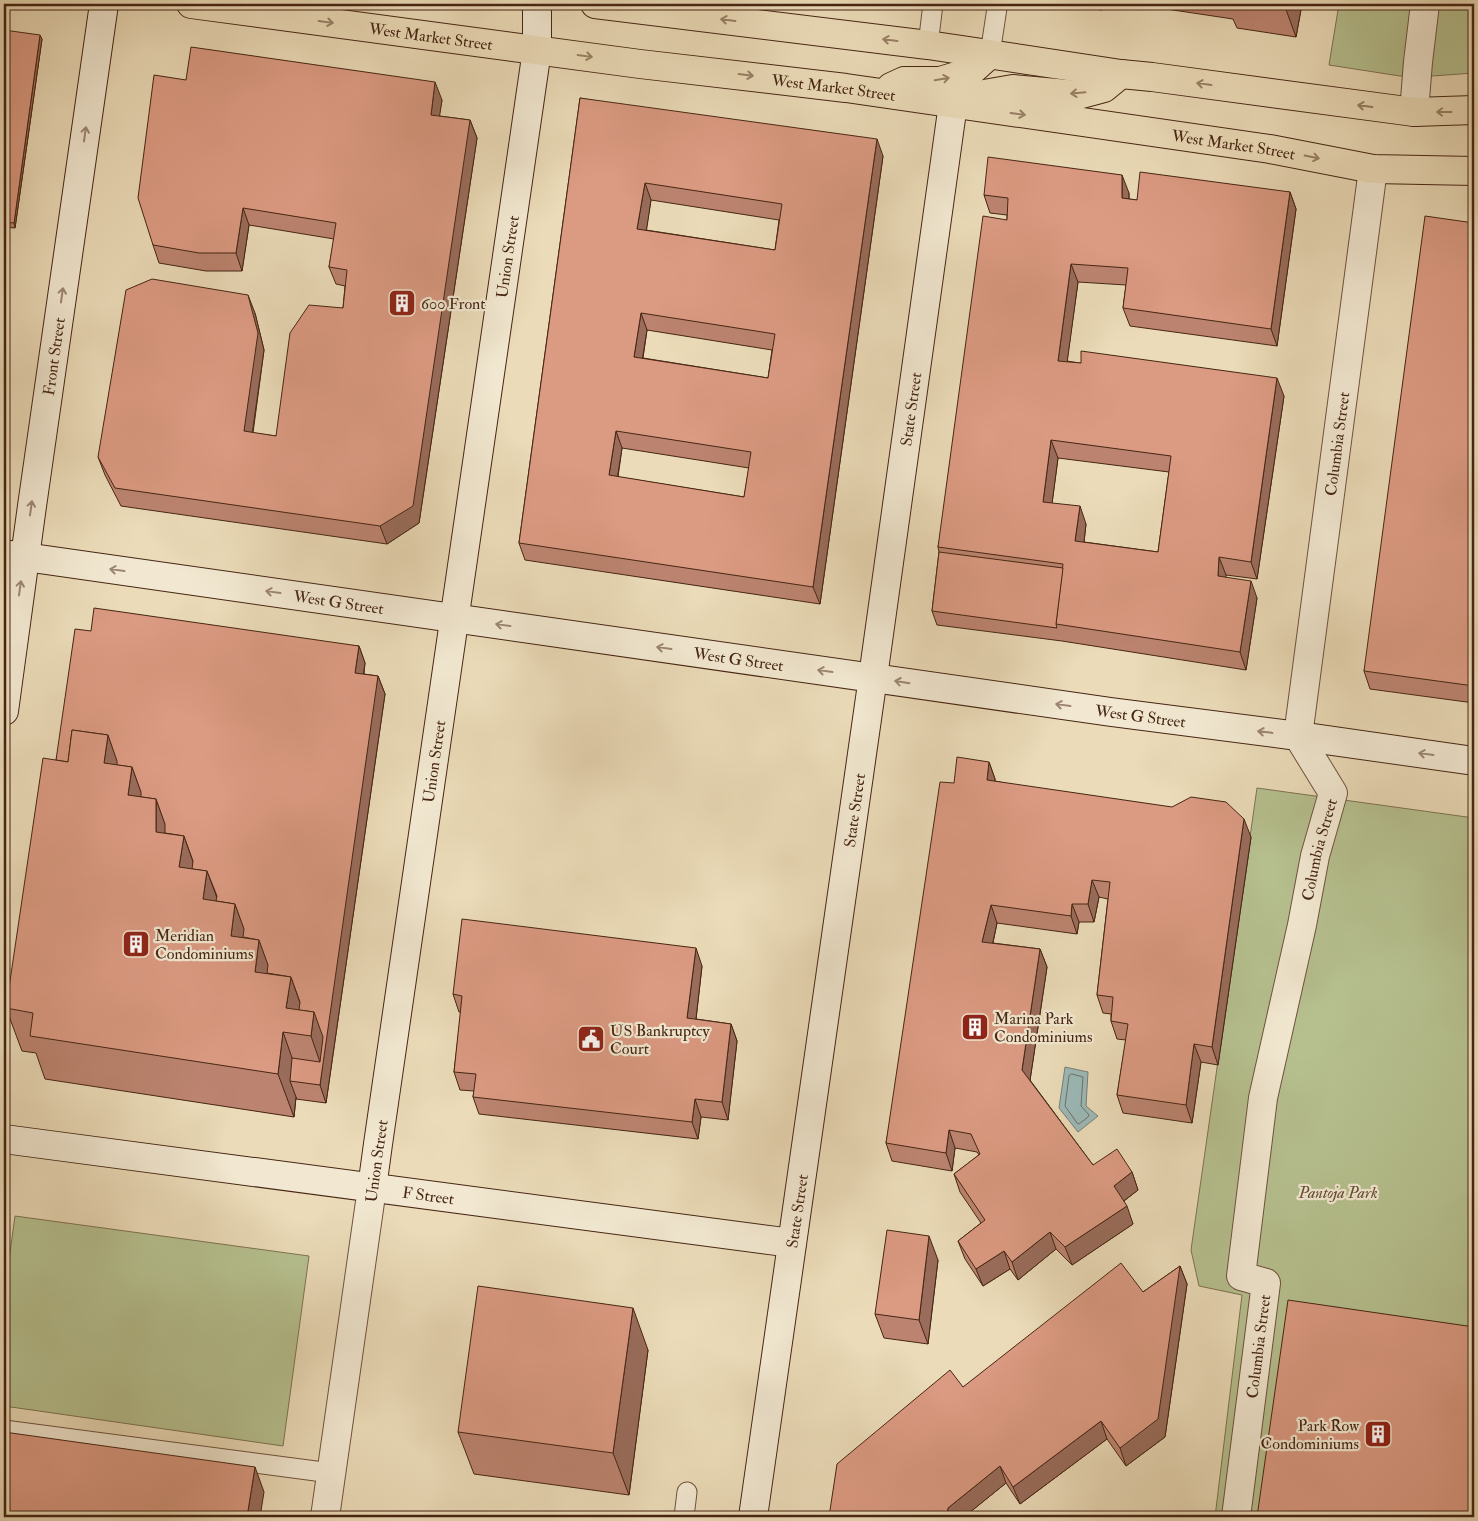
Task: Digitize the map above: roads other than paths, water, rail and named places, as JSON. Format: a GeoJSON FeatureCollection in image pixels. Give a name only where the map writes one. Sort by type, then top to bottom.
{"type":"FeatureCollection","features":[{"type":"Feature","properties":{"kind":"main road","name":"West Market Street"},"geometry":{"type":"LineString","coordinates":[[191,4],[640,64],[747,75],[879,93],[1270,149],[1373,169],[1474,171]]}},
{"type":"Feature","properties":{"kind":"main road"},"geometry":{"type":"LineString","coordinates":[[595,4],[928,45],[1121,74],[1414,112],[1474,110]]}},
{"type":"Feature","properties":{"kind":"main road"},"geometry":{"type":"LineString","coordinates":[[879,93],[904,81],[940,81],[970,72],[990,54]]}},
{"type":"Feature","properties":{"kind":"main road"},"geometry":{"type":"LineString","coordinates":[[953,104],[970,97],[1013,89],[1078,95],[1104,88],[1121,74]]}},
{"type":"Feature","properties":{"kind":"street","name":"Front Street"},"geometry":{"type":"LineString","coordinates":[[4,711],[14,555],[104,4]]}},
{"type":"Feature","properties":{"kind":"street","name":"Union Street"},"geometry":{"type":"LineString","coordinates":[[325,1517],[537,50],[537,4]]}},
{"type":"Feature","properties":{"kind":"street"},"geometry":{"type":"LineString","coordinates":[[1414,112],[1424,4]]}},
{"type":"Feature","properties":{"kind":"street","name":"State Street"},"geometry":{"type":"LineString","coordinates":[[754,1517],[953,104]]}},
{"type":"Feature","properties":{"kind":"street","name":"Columbia Street"},"geometry":{"type":"LineString","coordinates":[[1236,1517],[1266,1283],[1241,1276],[1263,1098],[1302,925],[1315,856],[1333,792],[1298,736],[1373,169]]}},
{"type":"Feature","properties":{"kind":"street","name":"West G Street"},"geometry":{"type":"LineString","coordinates":[[14,555],[1111,712],[1474,761]]}},
{"type":"Feature","properties":{"kind":"street","name":"F Street"},"geometry":{"type":"LineString","coordinates":[[4,1139],[792,1243]]}},
{"type":"Feature","properties":{"kind":"lane"},"geometry":{"type":"LineString","coordinates":[[928,45],[933,4]]}},
{"type":"Feature","properties":{"kind":"lane"},"geometry":{"type":"LineString","coordinates":[[990,54],[997,8],[995,4]]}},
{"type":"Feature","properties":{"kind":"lane"},"geometry":{"type":"LineString","coordinates":[[4,1430],[331,1473]]}},
{"type":"Feature","properties":{"kind":"lane"},"geometry":{"type":"LineString","coordinates":[[684,1517],[688,1492]]}},
{"type":"Feature","properties":{"kind":"water"},"geometry":{"type":"Polygon","coordinates":[[[1065,1067],[1088,1072],[1086,1106],[1098,1116],[1078,1132],[1059,1108],[1065,1067]]]}},
{"type":"Feature","properties":{"kind":"place","name":"600 Front"},"geometry":{"type":"Point","coordinates":[402,303]}},
{"type":"Feature","properties":{"kind":"place","name":"Meridian Condominiums"},"geometry":{"type":"Point","coordinates":[136,944]}},
{"type":"Feature","properties":{"kind":"place","name":"Marina Park Condominiums"},"geometry":{"type":"Point","coordinates":[975,1027]}},
{"type":"Feature","properties":{"kind":"place","name":"US Bankruptcy Court"},"geometry":{"type":"Point","coordinates":[591,1039]}},
{"type":"Feature","properties":{"kind":"place","name":"Park Row Condominiums"},"geometry":{"type":"Point","coordinates":[1378,1434]}},
{"type":"Feature","properties":{"kind":"park label","name":"Pantoja Park"},"geometry":{"type":"Point","coordinates":[1338,1192]}}]}
